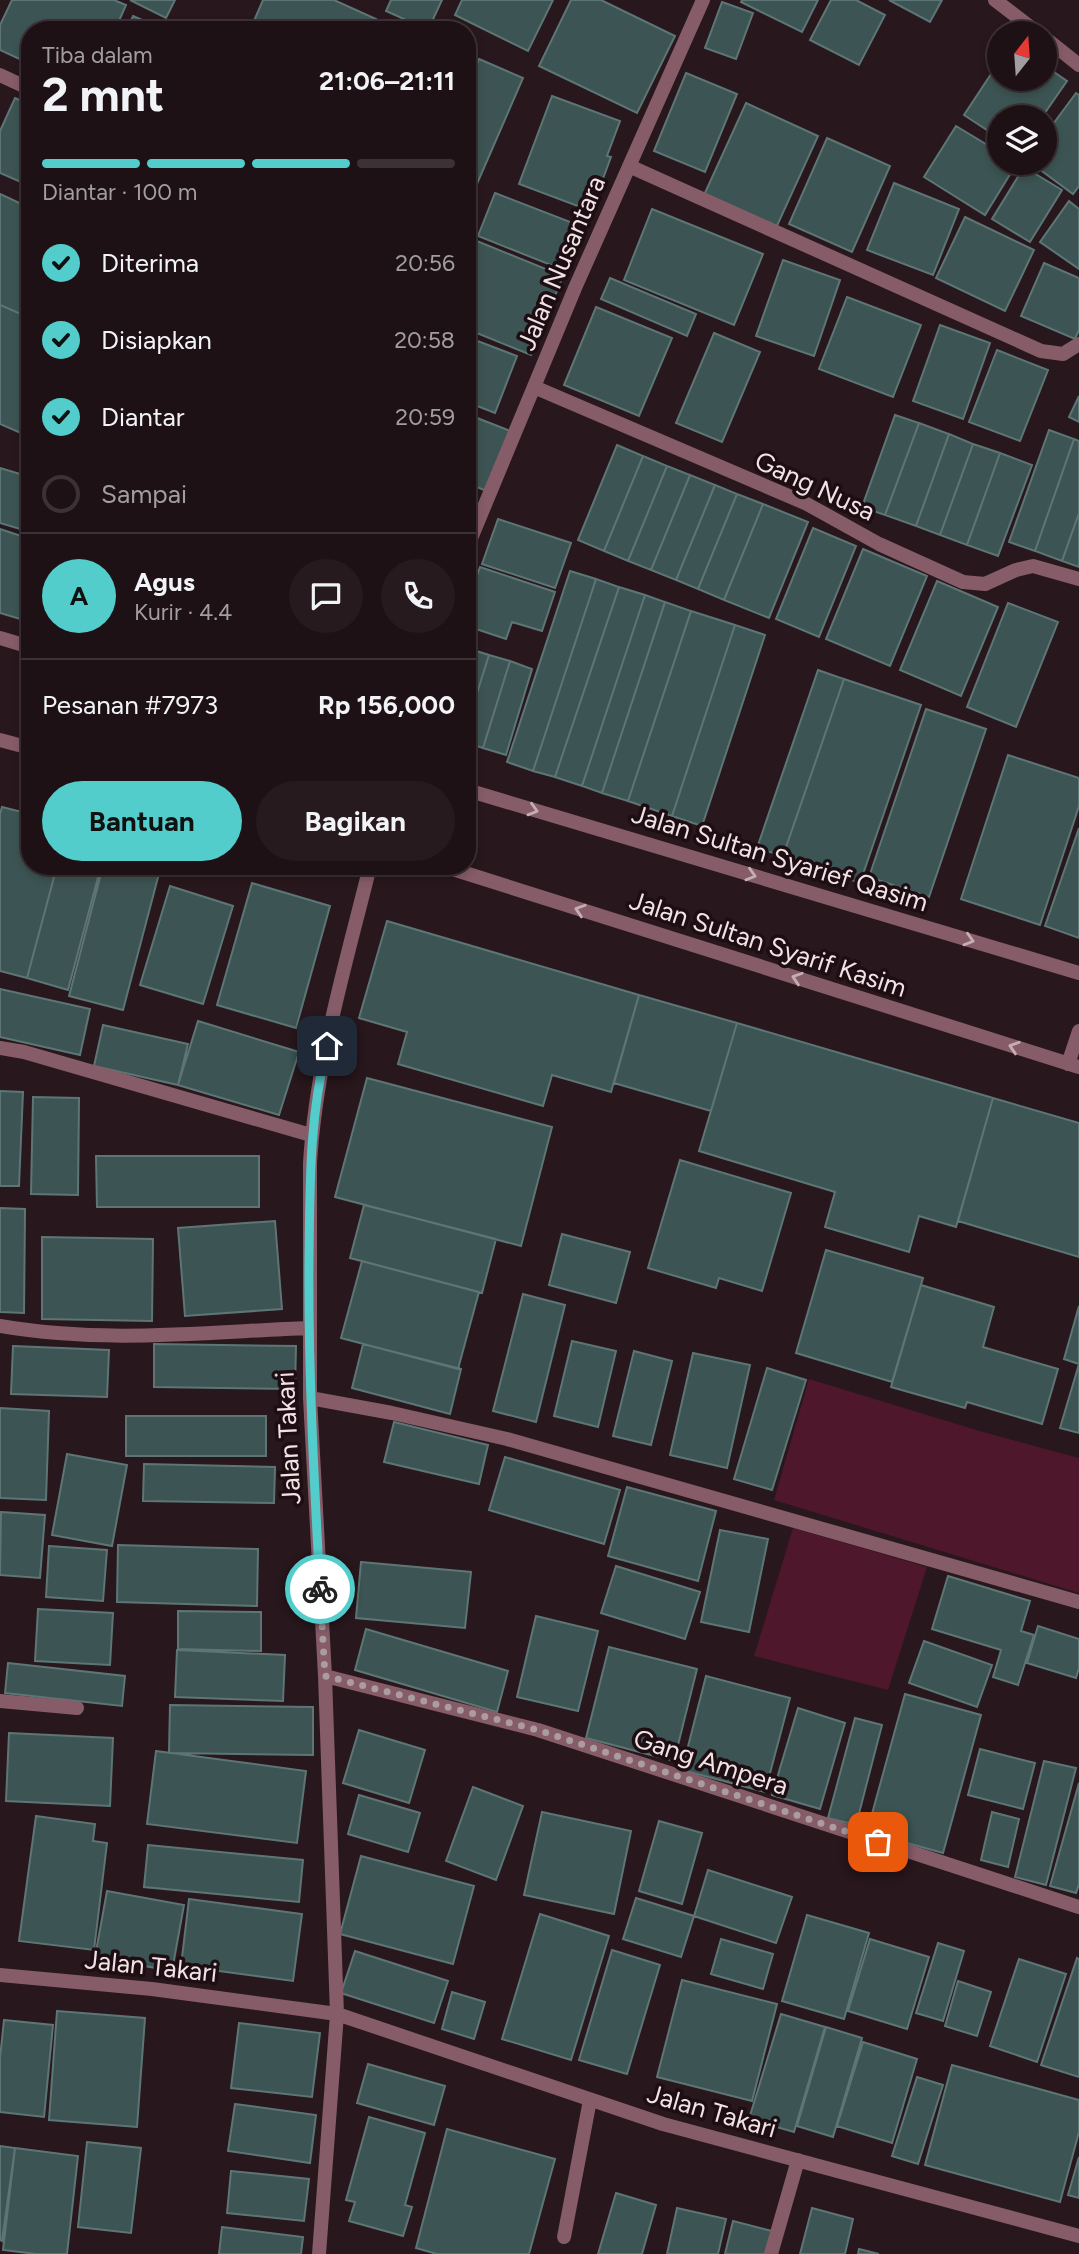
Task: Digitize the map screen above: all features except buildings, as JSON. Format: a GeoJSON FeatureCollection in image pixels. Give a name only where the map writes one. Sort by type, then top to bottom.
{"type":"FeatureCollection","features":[{"type":"Feature","properties":{"kind":"street","name":"Jalan Nusantara"},"geometry":{"type":"LineString","coordinates":[[476,526],[575,288],[703,0]]}},
{"type":"Feature","properties":{"kind":"street"},"geometry":{"type":"LineString","coordinates":[[995,0],[1022,21]]}},
{"type":"Feature","properties":{"kind":"street"},"geometry":{"type":"LineString","coordinates":[[1057,48],[1079,65]]}},
{"type":"Feature","properties":{"kind":"street"},"geometry":{"type":"LineString","coordinates":[[0,75],[21,85]]}},
{"type":"Feature","properties":{"kind":"street"},"geometry":{"type":"LineString","coordinates":[[629,166],[1041,351],[1063,354],[1079,344]]}},
{"type":"Feature","properties":{"kind":"street","name":"Gang Nusa"},"geometry":{"type":"LineString","coordinates":[[534,387],[805,503],[879,544],[963,582],[985,584],[1016,570],[1033,566],[1079,579]]}},
{"type":"Feature","properties":{"kind":"street"},"geometry":{"type":"LineString","coordinates":[[0,638],[21,645]]}},
{"type":"Feature","properties":{"kind":"street"},"geometry":{"type":"LineString","coordinates":[[0,740],[21,746]]}},
{"type":"Feature","properties":{"kind":"street","name":"Jalan Sultan Syarief Qasim"},"geometry":{"type":"LineString","coordinates":[[476,793],[1079,973]]}},
{"type":"Feature","properties":{"kind":"street","name":"Jalan Takari"},"geometry":{"type":"LineString","coordinates":[[319,2254],[337,2014],[325,1676],[310,1398],[308,1328],[311,1135],[320,1072],[368,875]]}},
{"type":"Feature","properties":{"kind":"street","name":"Jalan Sultan Syarif Kasim"},"geometry":{"type":"LineString","coordinates":[[471,875],[1074,1066]]}},
{"type":"Feature","properties":{"kind":"street"},"geometry":{"type":"LineString","coordinates":[[1074,1066],[1079,1031]]}},
{"type":"Feature","properties":{"kind":"street"},"geometry":{"type":"LineString","coordinates":[[0,1048],[24,1052],[311,1135]]}},
{"type":"Feature","properties":{"kind":"street"},"geometry":{"type":"LineString","coordinates":[[0,1326],[63,1335],[117,1336],[308,1328]]}},
{"type":"Feature","properties":{"kind":"street"},"geometry":{"type":"LineString","coordinates":[[310,1398],[507,1439],[1079,1602]]}},
{"type":"Feature","properties":{"kind":"street","name":"Gang Ampera"},"geometry":{"type":"LineString","coordinates":[[325,1676],[538,1730],[1079,1907]]}},
{"type":"Feature","properties":{"kind":"street"},"geometry":{"type":"LineString","coordinates":[[0,1702],[77,1708]]}},
{"type":"Feature","properties":{"kind":"street","name":"Jalan Takari"},"geometry":{"type":"LineString","coordinates":[[0,1975],[152,1989],[337,2014],[663,2124],[1079,2236]]}},
{"type":"Feature","properties":{"kind":"street"},"geometry":{"type":"LineString","coordinates":[[564,2236],[590,2100]]}},
{"type":"Feature","properties":{"kind":"street"},"geometry":{"type":"LineString","coordinates":[[771,2254],[797,2161]]}},
{"type":"Feature","properties":{"kind":"shaded area"},"geometry":{"type":"Polygon","coordinates":[[[809,1379],[1079,1458],[1079,1593],[774,1500],[809,1379]]]}},
{"type":"Feature","properties":{"kind":"shaded area"},"geometry":{"type":"Polygon","coordinates":[[[793,1528],[927,1567],[888,1690],[754,1656],[793,1528]]]}},
{"type":"Feature","properties":{"kind":"way so far"},"geometry":{"type":"LineString","coordinates":[[320,1589],[325,1676],[538,1730],[878,1842]]}},
{"type":"Feature","properties":{"kind":"route"},"geometry":{"type":"LineString","coordinates":[[320,1589],[308,1328],[310,1163],[320,1072],[327,1046]]}}]}
